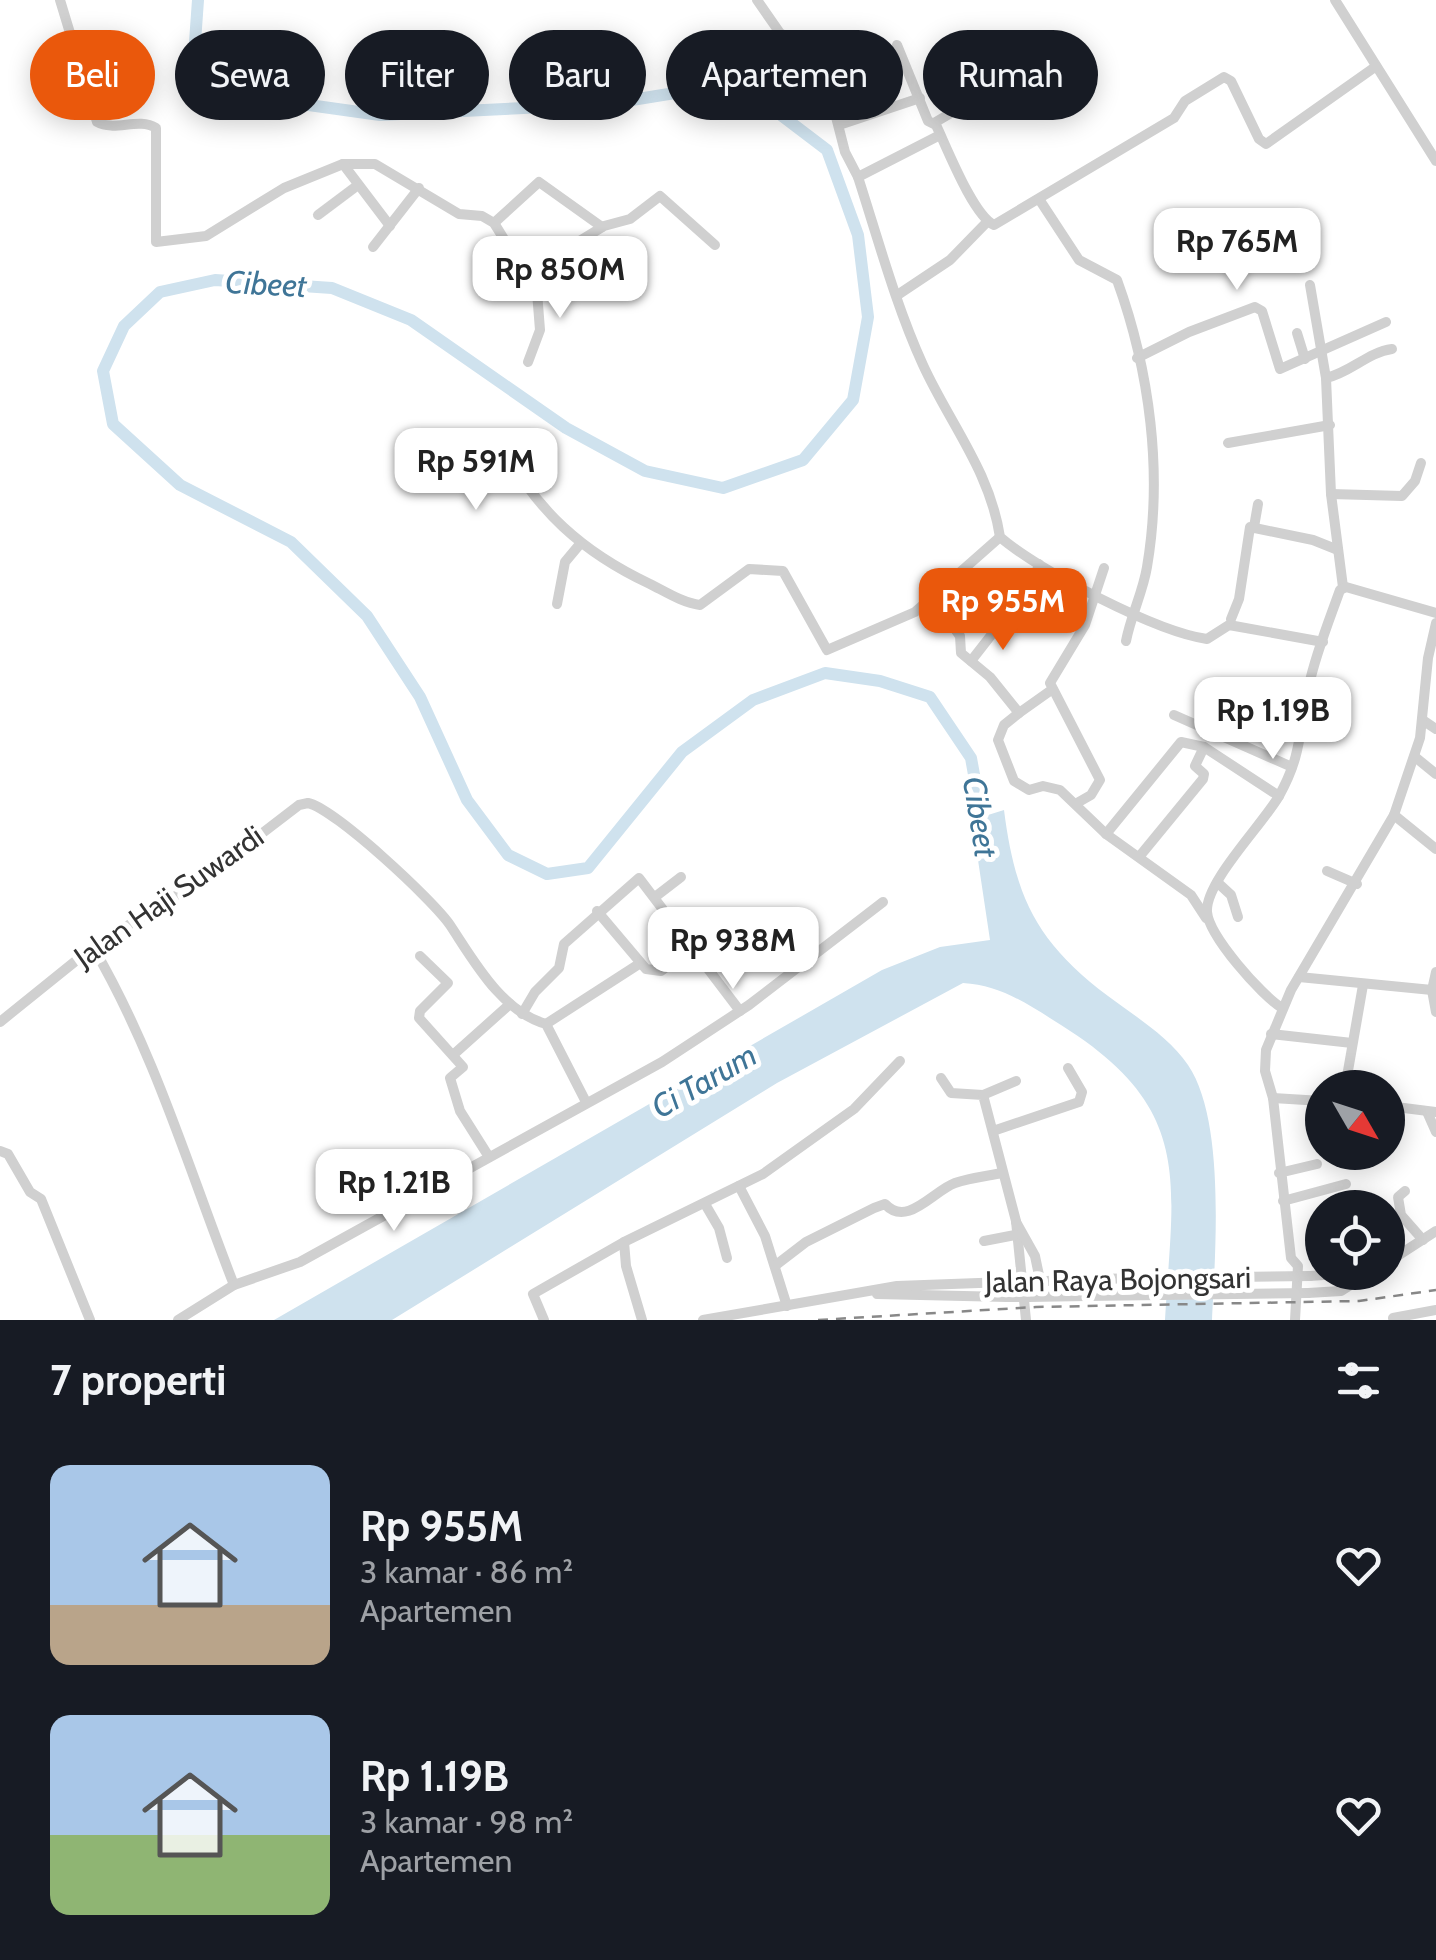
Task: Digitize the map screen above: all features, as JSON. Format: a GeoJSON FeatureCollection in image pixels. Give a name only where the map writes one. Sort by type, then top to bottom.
{"type":"FeatureCollection","features":[{"type":"Feature","properties":{"kind":"street"},"geometry":{"type":"LineString","coordinates":[[60,0],[96,122],[104,126],[146,123],[156,128],[156,242],[206,236],[246,208],[343,164],[375,164],[459,214],[482,216],[494,224],[538,300],[540,330],[528,362]]}},
{"type":"Feature","properties":{"kind":"street"},"geometry":{"type":"LineString","coordinates":[[757,0],[780,33],[806,48],[831,91],[845,152],[858,177],[927,374],[954,427],[984,472],[1000,537],[1039,564],[1131,614],[1203,639],[1229,625],[1322,642]]}},
{"type":"Feature","properties":{"kind":"street"},"geometry":{"type":"LineString","coordinates":[[1335,0],[1436,161]]}},
{"type":"Feature","properties":{"kind":"street"},"geometry":{"type":"LineString","coordinates":[[903,57],[928,121],[934,123],[987,222],[998,225],[1174,118],[1185,100],[1225,77],[1265,144],[1302,122],[1376,67]]}},
{"type":"Feature","properties":{"kind":"street"},"geometry":{"type":"LineString","coordinates":[[839,125],[920,98]]}},
{"type":"Feature","properties":{"kind":"street"},"geometry":{"type":"LineString","coordinates":[[934,123],[939,120]]}},
{"type":"Feature","properties":{"kind":"street"},"geometry":{"type":"LineString","coordinates":[[858,177],[940,135]]}},
{"type":"Feature","properties":{"kind":"street"},"geometry":{"type":"LineString","coordinates":[[343,164],[390,226]]}},
{"type":"Feature","properties":{"kind":"street"},"geometry":{"type":"LineString","coordinates":[[494,224],[538,182],[602,227]]}},
{"type":"Feature","properties":{"kind":"street"},"geometry":{"type":"LineString","coordinates":[[318,215],[358,185]]}},
{"type":"Feature","properties":{"kind":"street"},"geometry":{"type":"LineString","coordinates":[[373,248],[419,188]]}},
{"type":"Feature","properties":{"kind":"street"},"geometry":{"type":"LineString","coordinates":[[530,281],[543,273],[547,260],[602,227],[630,219],[660,196],[715,245]]}},
{"type":"Feature","properties":{"kind":"street"},"geometry":{"type":"LineString","coordinates":[[1039,199],[1080,260],[1117,280],[1137,358],[1153,442],[1156,494],[1146,573],[1126,640]]}},
{"type":"Feature","properties":{"kind":"street"},"geometry":{"type":"LineString","coordinates":[[898,294],[950,260],[987,222]]}},
{"type":"Feature","properties":{"kind":"street"},"geometry":{"type":"LineString","coordinates":[[1209,924],[1206,909],[1218,883],[1279,796],[1292,767],[1303,739],[1309,685],[1343,587],[1330,494],[1326,378],[1310,285]]}},
{"type":"Feature","properties":{"kind":"street"},"geometry":{"type":"LineString","coordinates":[[1137,358],[1189,332],[1255,308],[1262,312],[1278,368],[1322,354],[1386,322]]}},
{"type":"Feature","properties":{"kind":"street"},"geometry":{"type":"LineString","coordinates":[[1297,332],[1306,359]]}},
{"type":"Feature","properties":{"kind":"street"},"geometry":{"type":"LineString","coordinates":[[1326,378],[1346,374],[1382,350],[1392,349]]}},
{"type":"Feature","properties":{"kind":"street"},"geometry":{"type":"LineString","coordinates":[[1228,442],[1330,424]]}},
{"type":"Feature","properties":{"kind":"street"},"geometry":{"type":"LineString","coordinates":[[502,443],[513,467],[554,522],[580,544],[633,576],[700,605],[749,568],[769,566],[784,571],[827,650],[915,612],[1000,537]]}},
{"type":"Feature","properties":{"kind":"street"},"geometry":{"type":"LineString","coordinates":[[462,460],[476,493],[513,467]]}},
{"type":"Feature","properties":{"kind":"street"},"geometry":{"type":"LineString","coordinates":[[1330,494],[1402,496],[1416,480],[1420,464]]}},
{"type":"Feature","properties":{"kind":"street"},"geometry":{"type":"LineString","coordinates":[[1254,527],[1258,504]]}},
{"type":"Feature","properties":{"kind":"street"},"geometry":{"type":"LineString","coordinates":[[1232,618],[1239,599],[1248,530],[1254,527],[1338,550]]}},
{"type":"Feature","properties":{"kind":"street"},"geometry":{"type":"LineString","coordinates":[[557,604],[565,562],[580,544]]}},
{"type":"Feature","properties":{"kind":"street"},"geometry":{"type":"LineString","coordinates":[[1030,594],[1039,564]]}},
{"type":"Feature","properties":{"kind":"street"},"geometry":{"type":"LineString","coordinates":[[1077,803],[1091,795],[1100,780],[1050,691],[1051,678],[1084,625],[1104,568]]}},
{"type":"Feature","properties":{"kind":"street"},"geometry":{"type":"LineString","coordinates":[[942,585],[964,606]]}},
{"type":"Feature","properties":{"kind":"street"},"geometry":{"type":"LineString","coordinates":[[1343,587],[1436,613]]}},
{"type":"Feature","properties":{"kind":"street"},"geometry":{"type":"LineString","coordinates":[[932,597],[960,636],[961,654],[1019,713]]}},
{"type":"Feature","properties":{"kind":"street"},"geometry":{"type":"LineString","coordinates":[[971,661],[1003,620]]}},
{"type":"Feature","properties":{"kind":"street"},"geometry":{"type":"LineString","coordinates":[[1296,1320],[1298,1266],[1291,1258],[1273,1098],[1265,1071],[1271,1034],[1299,977],[1394,814],[1424,721],[1428,658],[1436,623]]}},
{"type":"Feature","properties":{"kind":"street"},"geometry":{"type":"LineString","coordinates":[[1050,691],[1004,725],[998,740],[1014,781],[1028,790],[1043,786],[1060,790],[1106,834],[1191,895],[1254,984],[1282,1008]]}},
{"type":"Feature","properties":{"kind":"street"},"geometry":{"type":"LineString","coordinates":[[1174,714],[1292,767]]}},
{"type":"Feature","properties":{"kind":"street"},"geometry":{"type":"LineString","coordinates":[[1424,721],[1436,730]]}},
{"type":"Feature","properties":{"kind":"street"},"geometry":{"type":"LineString","coordinates":[[1106,834],[1181,742],[1204,748],[1279,796]]}},
{"type":"Feature","properties":{"kind":"street"},"geometry":{"type":"LineString","coordinates":[[1139,856],[1203,779],[1196,763],[1204,748]]}},
{"type":"Feature","properties":{"kind":"street"},"geometry":{"type":"LineString","coordinates":[[1244,774],[1256,750]]}},
{"type":"Feature","properties":{"kind":"street"},"geometry":{"type":"LineString","coordinates":[[1415,756],[1436,774]]}},
{"type":"Feature","properties":{"kind":"street","name":"Jalan Haji Suwardi"},"geometry":{"type":"LineString","coordinates":[[0,1022],[93,947],[200,881],[300,804],[316,804],[345,824],[446,920],[510,1004]]}},
{"type":"Feature","properties":{"kind":"street"},"geometry":{"type":"LineString","coordinates":[[1394,814],[1436,849]]}},
{"type":"Feature","properties":{"kind":"street"},"geometry":{"type":"LineString","coordinates":[[1327,871],[1356,884]]}},
{"type":"Feature","properties":{"kind":"street"},"geometry":{"type":"LineString","coordinates":[[654,897],[681,877]]}},
{"type":"Feature","properties":{"kind":"street"},"geometry":{"type":"LineString","coordinates":[[522,1014],[535,992],[559,968],[562,946],[597,911],[639,878],[740,1012]]}},
{"type":"Feature","properties":{"kind":"street"},"geometry":{"type":"LineString","coordinates":[[1218,883],[1231,895],[1238,918]]}},
{"type":"Feature","properties":{"kind":"street"},"geometry":{"type":"LineString","coordinates":[[178,1320],[234,1285],[300,1262],[662,1062],[740,1012],[882,902]]}},
{"type":"Feature","properties":{"kind":"street"},"geometry":{"type":"LineString","coordinates":[[597,911],[639,964],[662,971],[692,948]]}},
{"type":"Feature","properties":{"kind":"street"},"geometry":{"type":"LineString","coordinates":[[93,947],[129,1009],[150,1056],[234,1285]]}},
{"type":"Feature","properties":{"kind":"street"},"geometry":{"type":"LineString","coordinates":[[420,956],[448,984],[420,1011],[418,1018],[462,1067],[450,1078],[460,1111],[489,1157]]}},
{"type":"Feature","properties":{"kind":"street"},"geometry":{"type":"LineString","coordinates":[[546,1024],[639,964]]}},
{"type":"Feature","properties":{"kind":"street"},"geometry":{"type":"LineString","coordinates":[[1436,972],[1432,990],[1436,1012]]}},
{"type":"Feature","properties":{"kind":"street"},"geometry":{"type":"LineString","coordinates":[[1299,977],[1432,990]]}},
{"type":"Feature","properties":{"kind":"street"},"geometry":{"type":"LineString","coordinates":[[1348,1070],[1364,985]]}},
{"type":"Feature","properties":{"kind":"street"},"geometry":{"type":"LineString","coordinates":[[452,1055],[510,1004],[546,1024],[586,1102]]}},
{"type":"Feature","properties":{"kind":"street"},"geometry":{"type":"LineString","coordinates":[[1271,1034],[1352,1043]]}},
{"type":"Feature","properties":{"kind":"street"},"geometry":{"type":"LineString","coordinates":[[544,1320],[533,1294],[624,1242],[740,1186],[830,1127],[900,1061]]}},
{"type":"Feature","properties":{"kind":"street"},"geometry":{"type":"LineString","coordinates":[[992,1131],[1079,1102],[1082,1092],[1068,1068]]}},
{"type":"Feature","properties":{"kind":"street"},"geometry":{"type":"LineString","coordinates":[[942,1078],[951,1093],[983,1095],[1016,1081]]}},
{"type":"Feature","properties":{"kind":"street"},"geometry":{"type":"LineString","coordinates":[[983,1095],[1034,1281]]}},
{"type":"Feature","properties":{"kind":"street"},"geometry":{"type":"LineString","coordinates":[[1273,1098],[1305,1100]]}},
{"type":"Feature","properties":{"kind":"street"},"geometry":{"type":"LineString","coordinates":[[1405,1109],[1432,1113],[1436,1132]]}},
{"type":"Feature","properties":{"kind":"street"},"geometry":{"type":"LineString","coordinates":[[0,1151],[8,1154],[30,1192],[41,1199],[90,1320]]}},
{"type":"Feature","properties":{"kind":"street"},"geometry":{"type":"LineString","coordinates":[[1279,1173],[1305,1167]]}},
{"type":"Feature","properties":{"kind":"street"},"geometry":{"type":"LineString","coordinates":[[776,1265],[789,1259],[806,1242],[874,1208],[884,1204],[903,1212],[959,1182],[1002,1172]]}},
{"type":"Feature","properties":{"kind":"street"},"geometry":{"type":"LineString","coordinates":[[1283,1202],[1346,1184]]}},
{"type":"Feature","properties":{"kind":"street"},"geometry":{"type":"LineString","coordinates":[[740,1186],[776,1265],[788,1306]]}},
{"type":"Feature","properties":{"kind":"street"},"geometry":{"type":"LineString","coordinates":[[705,1204],[718,1226],[727,1258]]}},
{"type":"Feature","properties":{"kind":"street"},"geometry":{"type":"LineString","coordinates":[[1405,1220],[1422,1240]]}},
{"type":"Feature","properties":{"kind":"street"},"geometry":{"type":"LineString","coordinates":[[1016,1221],[1016,1235],[1024,1250],[1026,1320]]}},
{"type":"Feature","properties":{"kind":"street"},"geometry":{"type":"LineString","coordinates":[[1405,1251],[1436,1230]]}},
{"type":"Feature","properties":{"kind":"street"},"geometry":{"type":"LineString","coordinates":[[984,1240],[1016,1235]]}},
{"type":"Feature","properties":{"kind":"street"},"geometry":{"type":"LineString","coordinates":[[624,1242],[626,1266],[642,1320]]}},
{"type":"Feature","properties":{"kind":"street","name":"Jalan Raya Bojongsari"},"geometry":{"type":"LineString","coordinates":[[703,1320],[922,1284],[1305,1276]]}},
{"type":"Feature","properties":{"kind":"street"},"geometry":{"type":"LineString","coordinates":[[986,1282],[987,1298]]}},
{"type":"Feature","properties":{"kind":"street","name":"Jalan Raya Bojongsari"},"geometry":{"type":"LineString","coordinates":[[871,1293],[987,1298],[1308,1294],[1342,1290]]}},
{"type":"Feature","properties":{"kind":"street"},"geometry":{"type":"LineString","coordinates":[[1393,1318],[1410,1319],[1436,1310]]}},
{"type":"Feature","properties":{"kind":"water","name":"Ci Tarum"},"geometry":{"type":"Polygon","coordinates":[[[1004,810],[1023,892],[1046,936],[1083,976],[1171,1045],[1188,1065],[1200,1089],[1208,1119],[1215,1189],[1212,1320],[1165,1320],[1171,1187],[1166,1152],[1155,1118],[1135,1087],[1104,1056],[1038,1010],[1002,992],[963,983],[777,1083],[392,1320],[274,1320],[882,970],[940,947],[990,940],[972,820],[1004,810]]]}},
{"type":"Feature","properties":{"kind":"waterway","name":"Cibeet"},"geometry":{"type":"LineString","coordinates":[[198,0],[195,42],[226,84],[266,99],[380,115],[607,104],[712,87],[777,112],[827,150],[858,235],[868,317],[853,400],[803,460],[723,488],[645,471],[566,428],[411,320],[332,288],[215,280],[160,292],[124,326],[103,371],[113,424],[180,485],[291,542],[367,616],[420,697],[467,800],[508,855],[547,874],[588,868],[682,752],[753,700],[825,673],[880,681],[930,697],[971,758],[984,830]]}},
{"type":"Feature","properties":{"kind":"railway"},"geometry":{"type":"LineString","coordinates":[[818,1320],[1036,1307],[1359,1301],[1436,1290]]}}]}
